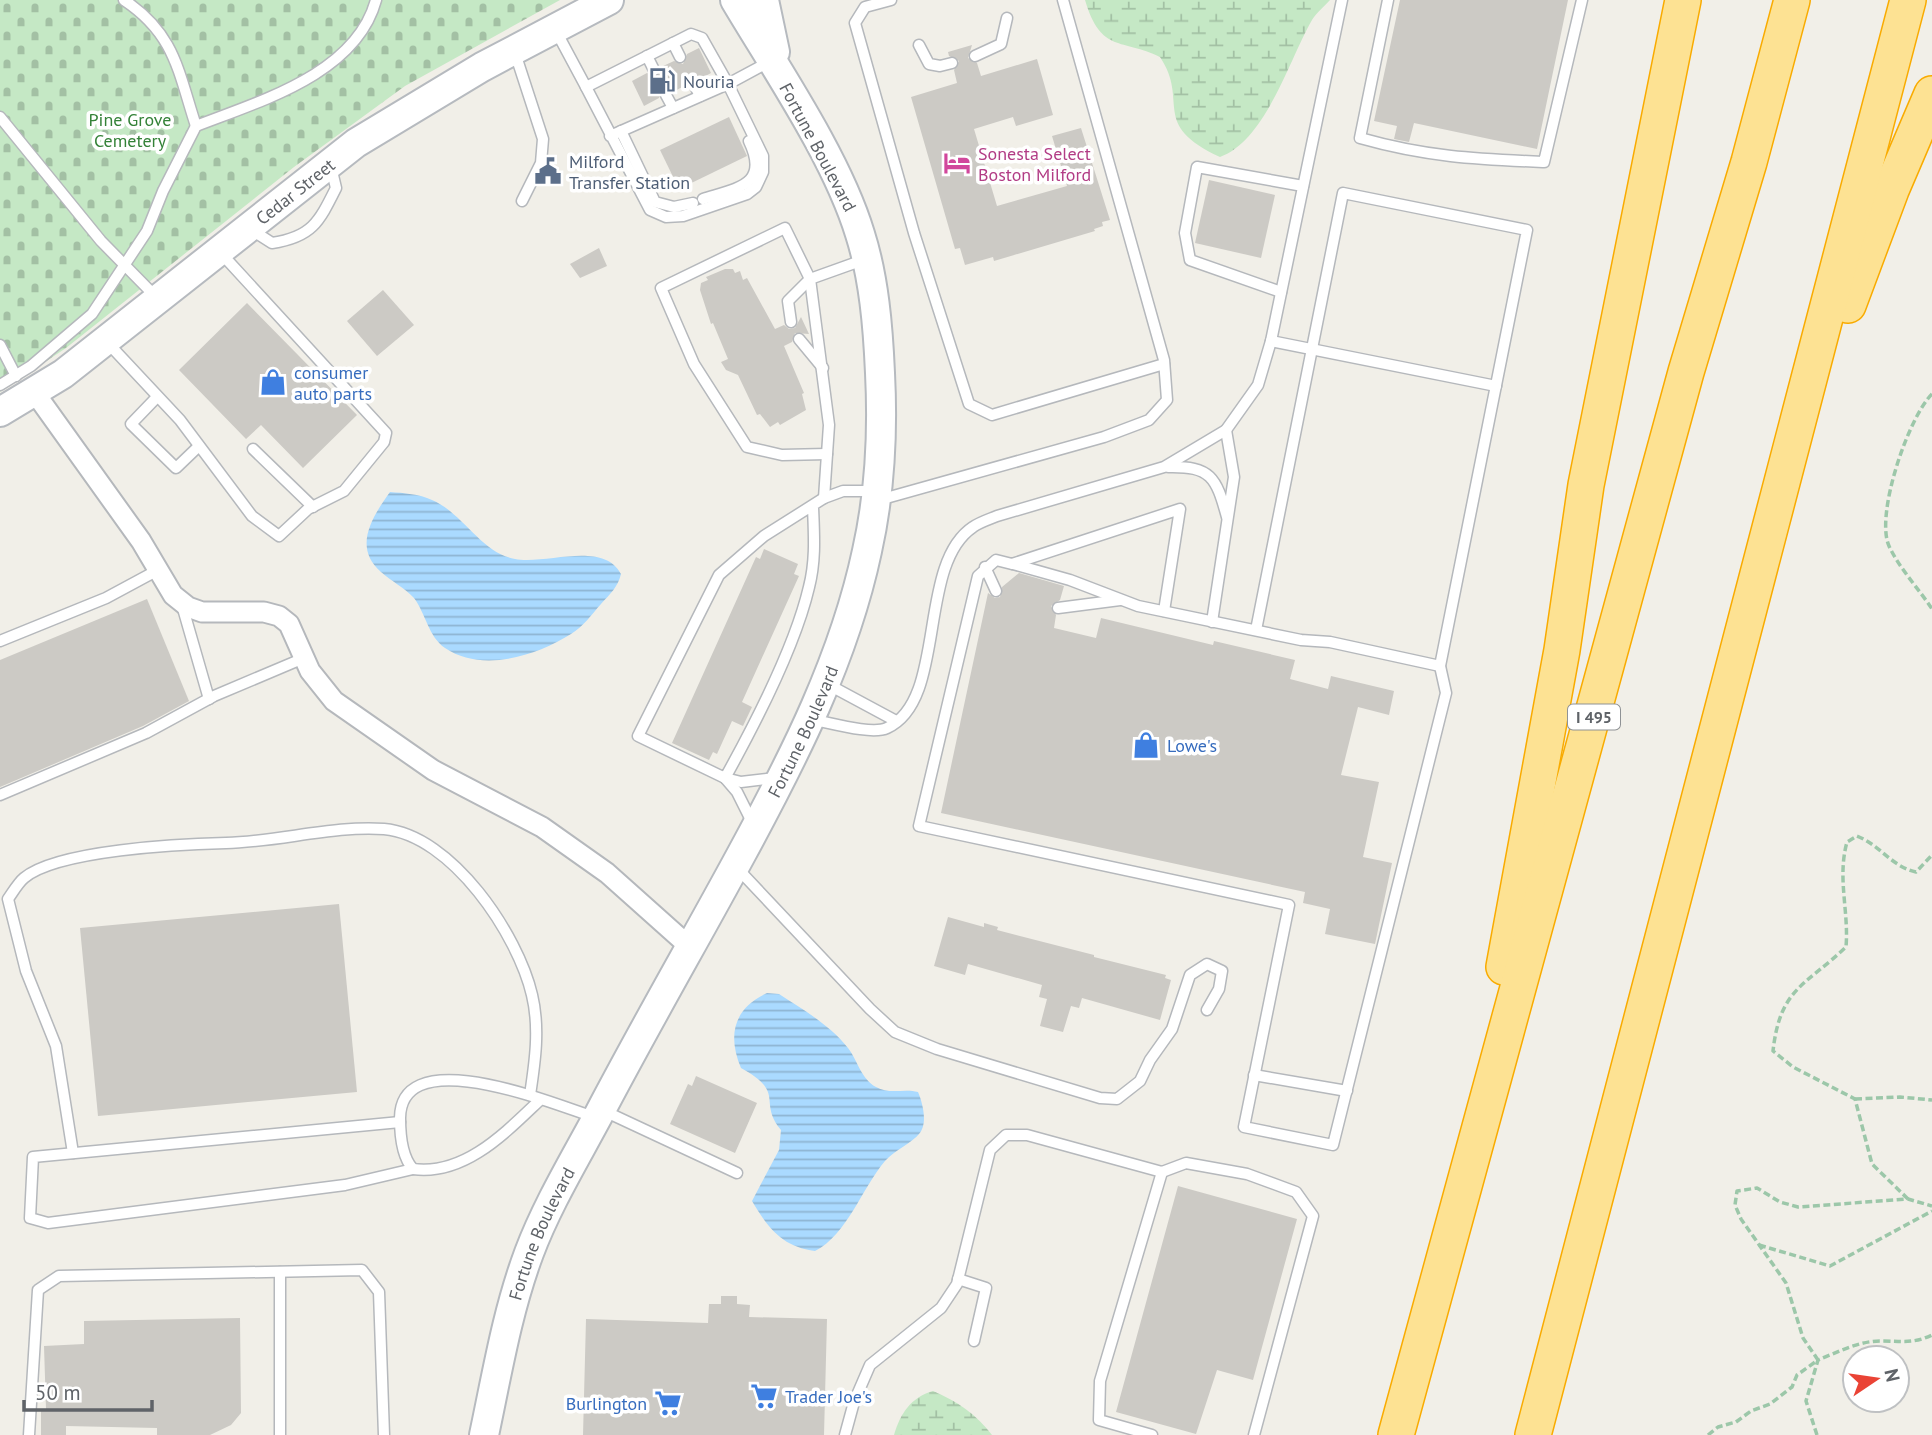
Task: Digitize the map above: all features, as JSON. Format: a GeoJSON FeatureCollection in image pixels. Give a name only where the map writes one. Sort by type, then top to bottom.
{"type":"FeatureCollection","features":[{"type":"Feature","properties":{"kind":"highway"},"geometry":{"type":"LineString","coordinates":[[1453,1229],[1533,814],[1562,650],[1586,485],[1684,0]]}},
{"type":"Feature","properties":{"kind":"highway","name":"I 495"},"geometry":{"type":"LineString","coordinates":[[1396,1435],[1686,372],[1749,162],[1792,0]]}},
{"type":"Feature","properties":{"kind":"highway"},"geometry":{"type":"LineString","coordinates":[[1533,1435],[1660,955],[1779,485],[1908,0]]}},
{"type":"Feature","properties":{"kind":"highway"},"geometry":{"type":"LineString","coordinates":[[1779,485],[1891,190],[1932,94]]}},
{"type":"Feature","properties":{"kind":"main road","name":"Cedar Street"},"geometry":{"type":"LineString","coordinates":[[0,412],[26,384],[106,340],[247,227],[384,125],[513,49],[609,0]]}},
{"type":"Feature","properties":{"kind":"main road","name":"Fortune Boulevard"},"geometry":{"type":"LineString","coordinates":[[484,1435],[512,1305],[530,1250],[599,1114],[783,777],[826,684],[850,617],[868,549],[875,496],[880,384],[874,306],[866,258],[849,203],[735,0]]}},
{"type":"Feature","properties":{"kind":"main road"},"geometry":{"type":"LineString","coordinates":[[764,0],[775,68]]}},
{"type":"Feature","properties":{"kind":"street"},"geometry":{"type":"LineString","coordinates":[[26,384],[141,541],[181,602],[202,612],[264,612],[279,616],[289,624],[303,658],[320,687],[334,701],[433,770],[542,827],[607,873],[691,948]]}},
{"type":"Feature","properties":{"kind":"lane"},"geometry":{"type":"LineString","coordinates":[[0,385],[26,384],[92,314],[147,231],[196,126],[178,67],[165,38],[147,15],[124,0]]}},
{"type":"Feature","properties":{"kind":"lane"},"geometry":{"type":"LineString","coordinates":[[196,126],[288,88],[323,68],[348,50],[361,35],[372,19],[376,0]]}},
{"type":"Feature","properties":{"kind":"lane"},"geometry":{"type":"LineString","coordinates":[[891,0],[865,7],[855,23],[914,233],[969,404],[992,415],[1164,364]]}},
{"type":"Feature","properties":{"kind":"lane"},"geometry":{"type":"LineString","coordinates":[[783,777],[757,782],[725,778],[638,736],[719,575],[764,536],[824,498],[843,491],[875,496],[1104,437],[1149,420],[1167,400],[1164,364],[1063,0]]}},
{"type":"Feature","properties":{"kind":"lane"},"geometry":{"type":"LineString","coordinates":[[1164,467],[1226,430],[1258,386],[1282,292],[1342,0]]}},
{"type":"Feature","properties":{"kind":"lane"},"geometry":{"type":"LineString","coordinates":[[1388,0],[1360,138],[1411,152],[1472,160],[1544,162],[1581,0]]}},
{"type":"Feature","properties":{"kind":"lane"},"geometry":{"type":"LineString","coordinates":[[975,56],[1001,44],[1007,18]]}},
{"type":"Feature","properties":{"kind":"lane"},"geometry":{"type":"LineString","coordinates":[[555,27],[610,136],[650,210],[666,216],[683,216],[747,194],[756,187],[763,172],[763,156],[734,95],[702,38],[691,34],[586,87]]}},
{"type":"Feature","properties":{"kind":"lane"},"geometry":{"type":"LineString","coordinates":[[673,43],[680,57]]}},
{"type":"Feature","properties":{"kind":"lane"},"geometry":{"type":"LineString","coordinates":[[919,45],[929,64],[940,66],[951,63]]}},
{"type":"Feature","properties":{"kind":"lane"},"geometry":{"type":"LineString","coordinates":[[513,49],[543,139],[541,163],[522,201]]}},
{"type":"Feature","properties":{"kind":"lane"},"geometry":{"type":"LineString","coordinates":[[647,56],[654,70]]}},
{"type":"Feature","properties":{"kind":"lane"},"geometry":{"type":"LineString","coordinates":[[610,136],[727,84],[775,68]]}},
{"type":"Feature","properties":{"kind":"lane"},"geometry":{"type":"LineString","coordinates":[[693,82],[700,96]]}},
{"type":"Feature","properties":{"kind":"lane"},"geometry":{"type":"LineString","coordinates":[[666,95],[673,108]]}},
{"type":"Feature","properties":{"kind":"lane"},"geometry":{"type":"LineString","coordinates":[[621,131],[656,202],[674,207],[698,201],[747,184],[753,177],[756,162],[735,112],[734,95]]}},
{"type":"Feature","properties":{"kind":"lane"},"geometry":{"type":"LineString","coordinates":[[0,117],[101,242],[158,298]]}},
{"type":"Feature","properties":{"kind":"lane"},"geometry":{"type":"LineString","coordinates":[[247,227],[272,243],[298,239],[319,221],[337,188],[330,163]]}},
{"type":"Feature","properties":{"kind":"lane"},"geometry":{"type":"LineString","coordinates":[[1282,292],[1190,260],[1185,233],[1197,167],[1303,187]]}},
{"type":"Feature","properties":{"kind":"lane"},"geometry":{"type":"LineString","coordinates":[[1256,631],[1343,193],[1527,230],[1440,666],[1446,693],[1333,1145],[1244,1126],[1289,905],[919,826],[978,576],[996,560],[1070,580],[1121,600],[1164,611],[1212,622],[1256,631],[1301,640],[1330,642],[1440,666]]}},
{"type":"Feature","properties":{"kind":"lane"},"geometry":{"type":"LineString","coordinates":[[824,498],[829,425],[823,368],[810,279],[785,228],[661,288],[694,363],[747,447],[782,454],[827,454]]}},
{"type":"Feature","properties":{"kind":"lane"},"geometry":{"type":"LineString","coordinates":[[106,340],[199,446],[252,516],[279,536],[313,507],[344,491],[384,442],[386,433],[218,250]]}},
{"type":"Feature","properties":{"kind":"lane"},"geometry":{"type":"LineString","coordinates":[[792,322],[788,301],[810,279],[866,258]]}},
{"type":"Feature","properties":{"kind":"lane"},"geometry":{"type":"LineString","coordinates":[[799,339],[823,368]]}},
{"type":"Feature","properties":{"kind":"lane"},"geometry":{"type":"LineString","coordinates":[[1271,341],[1496,386]]}},
{"type":"Feature","properties":{"kind":"lane"},"geometry":{"type":"LineString","coordinates":[[0,345],[26,384]]}},
{"type":"Feature","properties":{"kind":"lane"},"geometry":{"type":"LineString","coordinates":[[158,397],[131,424],[176,468],[199,446]]}},
{"type":"Feature","properties":{"kind":"lane"},"geometry":{"type":"LineString","coordinates":[[1212,622],[1234,477],[1226,430]]}},
{"type":"Feature","properties":{"kind":"lane"},"geometry":{"type":"LineString","coordinates":[[253,449],[313,507]]}},
{"type":"Feature","properties":{"kind":"lane"},"geometry":{"type":"LineString","coordinates":[[810,719],[875,730],[888,728],[907,711],[919,688],[947,560],[972,527],[997,516],[1164,467],[1190,466],[1210,475],[1219,488],[1228,520]]}},
{"type":"Feature","properties":{"kind":"lane"},"geometry":{"type":"LineString","coordinates":[[725,778],[755,724],[809,588],[815,551],[813,507]]}},
{"type":"Feature","properties":{"kind":"lane"},"geometry":{"type":"LineString","coordinates":[[1012,564],[1180,509],[1164,611]]}},
{"type":"Feature","properties":{"kind":"lane"},"geometry":{"type":"LineString","coordinates":[[985,567],[996,591]]}},
{"type":"Feature","properties":{"kind":"lane"},"geometry":{"type":"LineString","coordinates":[[0,641],[106,598],[158,570]]}},
{"type":"Feature","properties":{"kind":"lane"},"geometry":{"type":"LineString","coordinates":[[1058,608],[1121,600]]}},
{"type":"Feature","properties":{"kind":"lane"},"geometry":{"type":"LineString","coordinates":[[181,602],[209,699]]}},
{"type":"Feature","properties":{"kind":"lane"},"geometry":{"type":"LineString","coordinates":[[0,795],[146,733],[209,699],[303,658]]}},
{"type":"Feature","properties":{"kind":"lane"},"geometry":{"type":"LineString","coordinates":[[826,684],[896,721]]}},
{"type":"Feature","properties":{"kind":"lane"},"geometry":{"type":"LineString","coordinates":[[725,778],[737,792],[755,828]]}},
{"type":"Feature","properties":{"kind":"lane"},"geometry":{"type":"LineString","coordinates":[[73,1153],[57,1046],[26,971],[8,899],[24,877],[62,861],[171,845],[253,843],[385,830],[412,836],[449,860],[489,907],[519,954],[533,997],[537,1047],[530,1095]]}},
{"type":"Feature","properties":{"kind":"lane"},"geometry":{"type":"LineString","coordinates":[[735,866],[895,1032],[937,1049],[1100,1098],[1116,1100],[1140,1081],[1150,1060],[1172,1029],[1190,975],[1207,964],[1222,971],[1219,989],[1207,1010]]}},
{"type":"Feature","properties":{"kind":"lane"},"geometry":{"type":"LineString","coordinates":[[1254,1075],[1347,1091]]}},
{"type":"Feature","properties":{"kind":"lane"},"geometry":{"type":"LineString","coordinates":[[413,1169],[407,1162],[400,1122],[400,1107],[407,1094],[419,1086],[439,1081],[464,1080],[599,1114],[737,1173]]}},
{"type":"Feature","properties":{"kind":"lane"},"geometry":{"type":"LineString","coordinates":[[400,1122],[33,1157],[30,1218],[48,1223],[318,1188],[413,1169],[429,1171],[468,1158],[500,1137],[541,1099]]}},
{"type":"Feature","properties":{"kind":"lane"},"geometry":{"type":"LineString","coordinates":[[845,1435],[854,1402],[870,1365],[941,1308],[958,1279],[990,1150],[1006,1135],[1027,1135],[1162,1172],[1186,1163],[1247,1174],[1296,1192],[1312,1216],[1254,1435]]}},
{"type":"Feature","properties":{"kind":"lane"},"geometry":{"type":"LineString","coordinates":[[1152,1435],[1099,1420],[1100,1381],[1162,1172]]}},
{"type":"Feature","properties":{"kind":"lane"},"geometry":{"type":"LineString","coordinates":[[29,1435],[38,1290],[59,1276],[362,1270],[379,1292],[384,1435]]}},
{"type":"Feature","properties":{"kind":"lane"},"geometry":{"type":"LineString","coordinates":[[279,1272],[280,1435]]}},
{"type":"Feature","properties":{"kind":"lane"},"geometry":{"type":"LineString","coordinates":[[958,1279],[986,1288],[974,1341]]}},
{"type":"Feature","properties":{"kind":"path"},"geometry":{"type":"LineString","coordinates":[[1932,394],[1907,438],[1884,521],[1889,546],[1932,609]]}},
{"type":"Feature","properties":{"kind":"path"},"geometry":{"type":"LineString","coordinates":[[1932,856],[1916,872],[1901,869],[1869,841],[1857,836],[1847,842],[1842,859],[1841,888],[1846,947],[1795,988],[1776,1022],[1773,1051],[1793,1067],[1855,1099],[1900,1097],[1932,1101]]}},
{"type":"Feature","properties":{"kind":"path"},"geometry":{"type":"LineString","coordinates":[[1855,1099],[1872,1164],[1908,1199]]}},
{"type":"Feature","properties":{"kind":"path"},"geometry":{"type":"LineString","coordinates":[[1818,1360],[1803,1339],[1786,1283],[1735,1205],[1737,1191],[1757,1188],[1780,1202],[1798,1207],[1908,1199],[1932,1206]]}},
{"type":"Feature","properties":{"kind":"path"},"geometry":{"type":"LineString","coordinates":[[1759,1245],[1830,1266],[1932,1211]]}},
{"type":"Feature","properties":{"kind":"path"},"geometry":{"type":"LineString","coordinates":[[1708,1435],[1718,1427],[1736,1422],[1770,1404],[1792,1387],[1797,1375],[1818,1360],[1842,1349],[1881,1340],[1917,1343],[1932,1335]]}},
{"type":"Feature","properties":{"kind":"path"},"geometry":{"type":"LineString","coordinates":[[1817,1435],[1806,1401],[1818,1360]]}},
{"type":"Feature","properties":{"kind":"green space","name":"Pine Grove Cemetery"},"geometry":{"type":"Polygon","coordinates":[[[0,0],[560,0],[405,86],[294,167],[66,348],[0,392],[0,0]]]}},
{"type":"Feature","properties":{"kind":"green space"},"geometry":{"type":"Polygon","coordinates":[[[1085,0],[1330,0],[1312,20],[1263,117],[1251,134],[1236,148],[1220,157],[1198,145],[1185,134],[1178,123],[1172,87],[1160,57],[1106,37],[1091,17],[1085,0]]]}},
{"type":"Feature","properties":{"kind":"green space"},"geometry":{"type":"Polygon","coordinates":[[[933,1391],[965,1409],[992,1435],[894,1435],[908,1407],[918,1397],[933,1391]]]}},
{"type":"Feature","properties":{"kind":"water"},"geometry":{"type":"Polygon","coordinates":[[[390,492],[422,496],[443,506],[482,541],[503,555],[528,560],[573,556],[601,558],[613,564],[621,574],[620,579],[583,624],[557,642],[509,659],[475,659],[460,655],[439,643],[414,598],[372,562],[368,552],[368,532],[377,511],[390,492]]]}},
{"type":"Feature","properties":{"kind":"water"},"geometry":{"type":"Polygon","coordinates":[[[767,993],[779,994],[833,1032],[848,1048],[871,1084],[886,1091],[918,1092],[923,1108],[924,1119],[919,1134],[885,1161],[845,1223],[826,1244],[815,1251],[793,1245],[777,1235],[752,1201],[779,1150],[781,1130],[771,1112],[768,1091],[755,1077],[741,1068],[734,1034],[736,1024],[747,1006],[767,993]]]}},
{"type":"Feature","properties":{"kind":"building"},"geometry":{"type":"Polygon","coordinates":[[[1400,0],[1568,0],[1537,149],[1414,123],[1409,142],[1394,139],[1397,126],[1374,121],[1400,0]]]}},
{"type":"Feature","properties":{"kind":"building","name":"Sonesta Select Boston Milford"},"geometry":{"type":"Polygon","coordinates":[[[972,45],[968,58],[977,63],[981,76],[1037,59],[1053,115],[1016,126],[1013,117],[974,129],[997,206],[1067,186],[1052,136],[1081,128],[1110,220],[1102,222],[1103,226],[1094,229],[1095,231],[994,261],[993,257],[965,265],[960,248],[955,249],[911,97],[957,83],[954,70],[959,61],[949,56],[948,52],[972,45]]]}},
{"type":"Feature","properties":{"kind":"building"},"geometry":{"type":"Polygon","coordinates":[[[699,48],[711,73],[700,79],[690,75],[686,85],[673,92],[663,88],[659,98],[644,106],[632,81],[647,73],[657,77],[661,67],[674,61],[683,64],[687,54],[699,48]]]}},
{"type":"Feature","properties":{"kind":"building"},"geometry":{"type":"Polygon","coordinates":[[[729,117],[747,156],[679,189],[660,150],[729,117]]]}},
{"type":"Feature","properties":{"kind":"building"},"geometry":{"type":"Polygon","coordinates":[[[1209,180],[1275,195],[1261,258],[1195,243],[1209,180]]]}},
{"type":"Feature","properties":{"kind":"building"},"geometry":{"type":"Polygon","coordinates":[[[599,248],[607,266],[580,278],[570,264],[599,248]]]}},
{"type":"Feature","properties":{"kind":"building"},"geometry":{"type":"Polygon","coordinates":[[[725,269],[733,269],[735,273],[740,271],[743,280],[747,278],[775,329],[784,325],[789,329],[795,328],[801,317],[809,334],[795,333],[792,342],[784,346],[804,393],[802,394],[806,410],[780,425],[778,422],[770,427],[760,414],[757,415],[738,375],[726,370],[721,362],[728,359],[713,323],[711,324],[700,290],[701,283],[708,280],[706,277],[725,269]]]}},
{"type":"Feature","properties":{"kind":"building"},"geometry":{"type":"Polygon","coordinates":[[[383,290],[414,325],[377,356],[347,321],[383,290]]]}},
{"type":"Feature","properties":{"kind":"building"},"geometry":{"type":"Polygon","coordinates":[[[247,303],[357,415],[303,468],[261,425],[246,439],[179,370],[247,303]]]}},
{"type":"Feature","properties":{"kind":"building"},"geometry":{"type":"Polygon","coordinates":[[[764,549],[798,564],[794,574],[799,576],[742,702],[752,707],[743,726],[732,721],[717,754],[713,752],[709,760],[672,743],[756,557],[760,559],[764,549]]]}},
{"type":"Feature","properties":{"kind":"building"},"geometry":{"type":"Polygon","coordinates":[[[1019,573],[1064,586],[1060,600],[1051,606],[1056,615],[1054,628],[1096,638],[1101,618],[1213,645],[1214,641],[1295,660],[1290,679],[1328,689],[1331,676],[1394,691],[1389,715],[1358,707],[1341,775],[1379,782],[1363,857],[1392,863],[1375,944],[1325,934],[1330,909],[1303,903],[1305,892],[941,813],[988,593],[995,598],[1000,597],[1002,587],[1019,573]]]}},
{"type":"Feature","properties":{"kind":"building"},"geometry":{"type":"Polygon","coordinates":[[[147,599],[189,701],[143,726],[0,787],[0,660],[147,599]]]}},
{"type":"Feature","properties":{"kind":"building"},"geometry":{"type":"Polygon","coordinates":[[[339,904],[357,1092],[98,1116],[80,928],[339,904]]]}},
{"type":"Feature","properties":{"kind":"building"},"geometry":{"type":"Polygon","coordinates":[[[948,917],[984,927],[984,923],[998,927],[997,930],[1166,975],[1165,978],[1171,980],[1160,1020],[1082,998],[1079,1008],[1071,1006],[1063,1032],[1040,1026],[1047,999],[1039,997],[1042,985],[968,964],[965,975],[934,966],[948,917]]]}},
{"type":"Feature","properties":{"kind":"building"},"geometry":{"type":"Polygon","coordinates":[[[696,1076],[757,1103],[735,1153],[670,1124],[688,1084],[692,1086],[696,1076]]]}},
{"type":"Feature","properties":{"kind":"building"},"geometry":{"type":"Polygon","coordinates":[[[1178,1186],[1297,1219],[1253,1380],[1217,1370],[1196,1434],[1116,1412],[1178,1186]]]}},
{"type":"Feature","properties":{"kind":"building"},"geometry":{"type":"Polygon","coordinates":[[[721,1296],[737,1296],[737,1304],[750,1305],[749,1317],[827,1319],[824,1435],[583,1435],[586,1319],[708,1323],[709,1304],[721,1304],[721,1296]]]}},
{"type":"Feature","properties":{"kind":"building"},"geometry":{"type":"Polygon","coordinates":[[[240,1318],[241,1413],[231,1425],[210,1435],[157,1435],[157,1428],[66,1426],[66,1435],[41,1435],[41,1409],[46,1409],[44,1346],[84,1344],[84,1321],[240,1318]]]}},
{"type":"Feature","properties":{"kind":"place","name":"Nouria"},"geometry":{"type":"Point","coordinates":[662,81]}},
{"type":"Feature","properties":{"kind":"place","name":"Sonesta Select Boston Milford"},"geometry":{"type":"Point","coordinates":[957,163]}},
{"type":"Feature","properties":{"kind":"place","name":"Milford Transfer Station"},"geometry":{"type":"Point","coordinates":[548,171]}},
{"type":"Feature","properties":{"kind":"place","name":"consumer auto parts"},"geometry":{"type":"Point","coordinates":[273,382]}},
{"type":"Feature","properties":{"kind":"place","name":"Lowe's"},"geometry":{"type":"Point","coordinates":[1146,745]}},
{"type":"Feature","properties":{"kind":"place","name":"Trader Joe's"},"geometry":{"type":"Point","coordinates":[764,1396]}},
{"type":"Feature","properties":{"kind":"place","name":"Burlington"},"geometry":{"type":"Point","coordinates":[668,1403]}}]}
